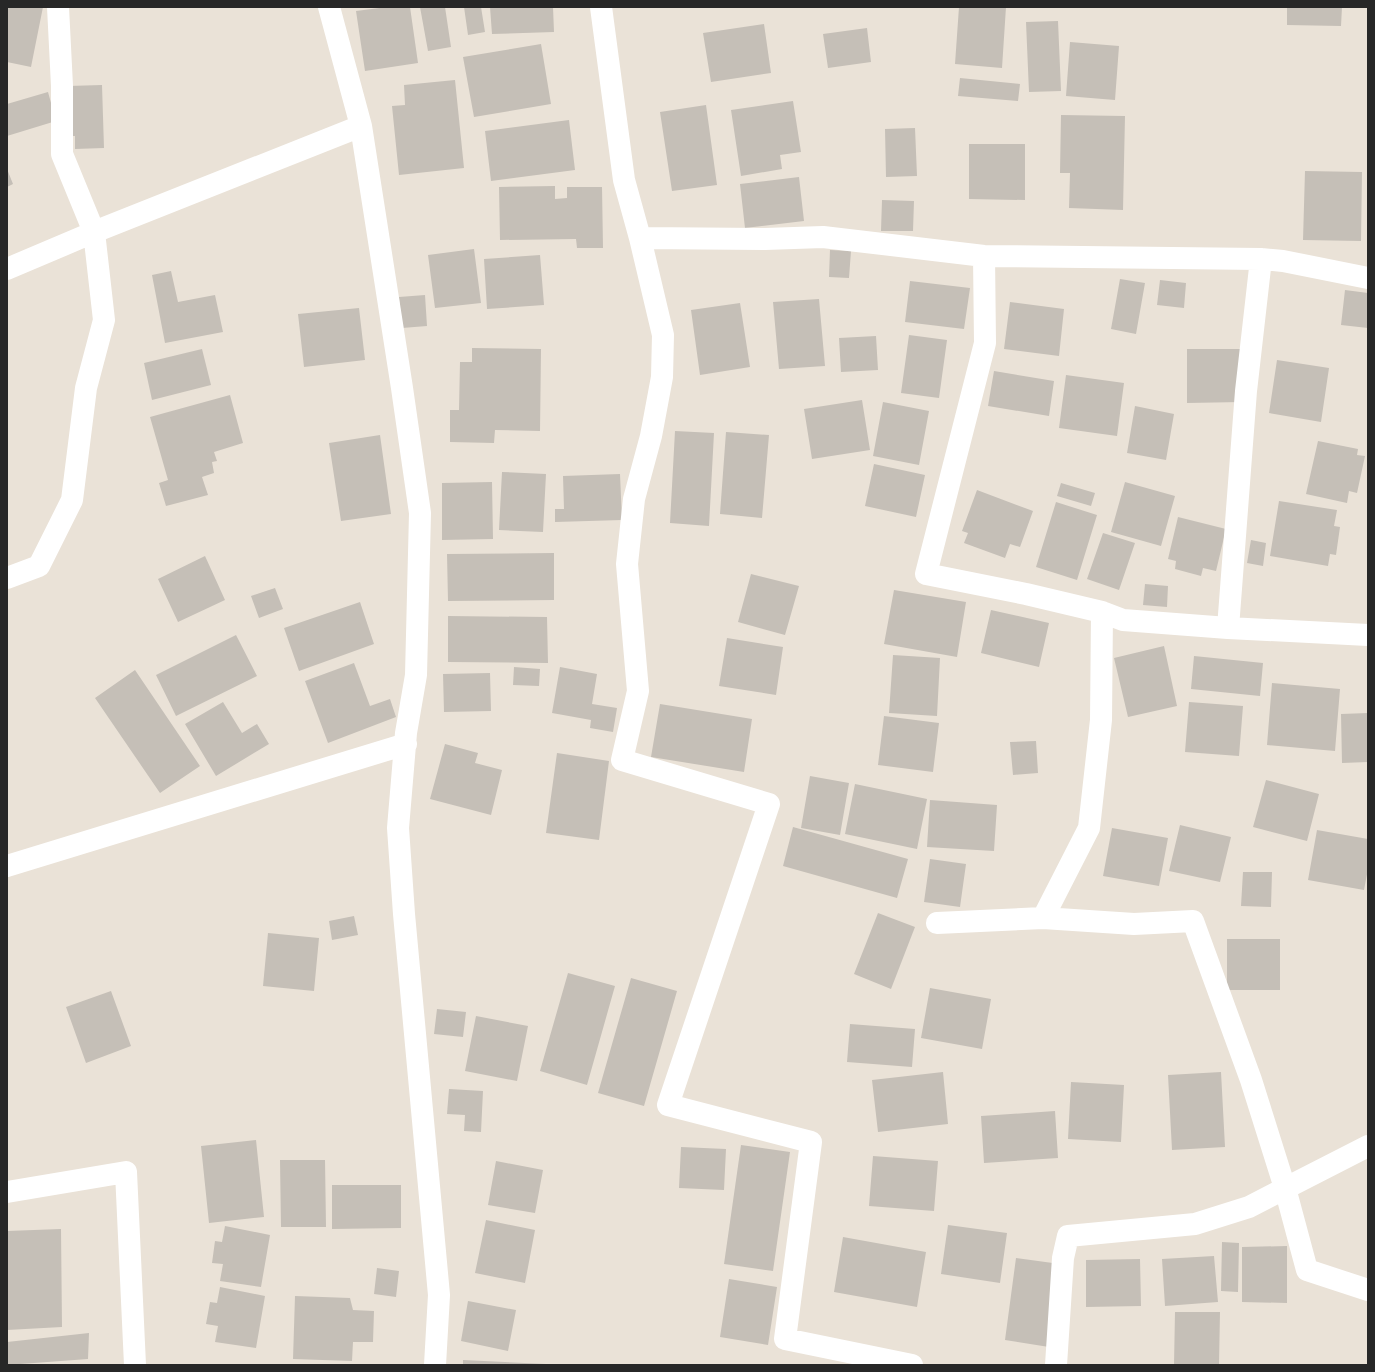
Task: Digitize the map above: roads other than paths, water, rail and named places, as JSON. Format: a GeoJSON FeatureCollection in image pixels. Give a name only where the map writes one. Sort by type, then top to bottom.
{"type":"FeatureCollection","features":[{"type":"Feature","properties":{"kind":"street"},"geometry":{"type":"LineString","coordinates":[[7,578],[39,566],[72,500],[86,388],[104,320],[94,232],[62,154],[62,86],[58,7]]}},
{"type":"Feature","properties":{"kind":"street"},"geometry":{"type":"LineString","coordinates":[[330,7],[361,126],[420,513],[416,675],[406,744],[398,828],[405,922],[439,1295],[435,1365]]}},
{"type":"Feature","properties":{"kind":"street"},"geometry":{"type":"LineString","coordinates":[[601,7],[624,180],[640,238],[662,335],[662,377],[651,436],[634,499],[627,564],[638,691],[622,760],[769,804],[668,1105],[811,1142],[786,1339],[912,1365]]}},
{"type":"Feature","properties":{"kind":"street"},"geometry":{"type":"LineString","coordinates":[[7,269],[94,232],[361,126]]}},
{"type":"Feature","properties":{"kind":"street"},"geometry":{"type":"LineString","coordinates":[[640,238],[765,239],[823,236],[984,256],[1261,259],[1283,261],[1368,278]]}},
{"type":"Feature","properties":{"kind":"street"},"geometry":{"type":"LineString","coordinates":[[984,256],[985,343],[926,574],[1026,594],[1102,612],[1122,620],[1228,628],[1368,635]]}},
{"type":"Feature","properties":{"kind":"street"},"geometry":{"type":"LineString","coordinates":[[1228,628],[1246,391],[1261,259]]}},
{"type":"Feature","properties":{"kind":"street"},"geometry":{"type":"LineString","coordinates":[[1042,918],[1089,828],[1101,720],[1102,612]]}},
{"type":"Feature","properties":{"kind":"street"},"geometry":{"type":"LineString","coordinates":[[7,866],[406,744]]}},
{"type":"Feature","properties":{"kind":"street"},"geometry":{"type":"LineString","coordinates":[[937,923],[1042,918],[1134,924],[1192,921],[1250,1080],[1285,1188],[1307,1270],[1368,1290]]}},
{"type":"Feature","properties":{"kind":"street"},"geometry":{"type":"LineString","coordinates":[[1056,1365],[1063,1258],[1068,1236],[1195,1224],[1249,1207],[1368,1146]]}},
{"type":"Feature","properties":{"kind":"street"},"geometry":{"type":"LineString","coordinates":[[7,1192],[126,1172],[135,1365]]}}]}
